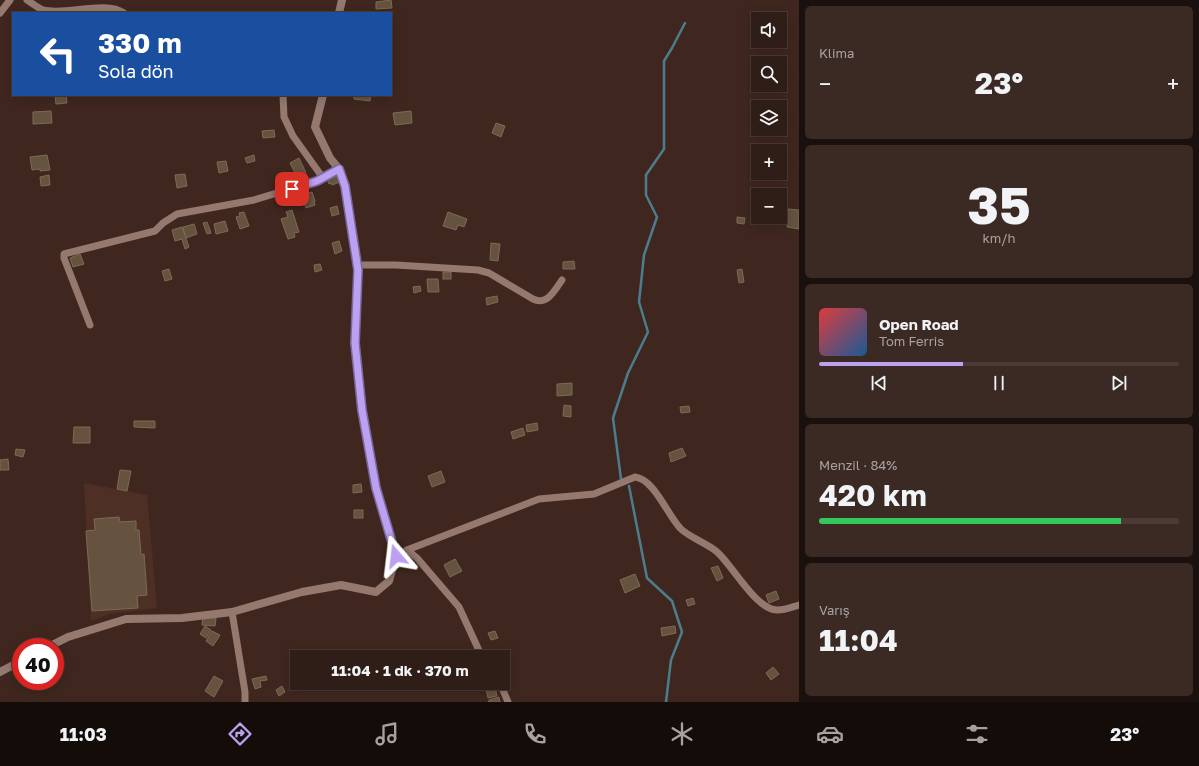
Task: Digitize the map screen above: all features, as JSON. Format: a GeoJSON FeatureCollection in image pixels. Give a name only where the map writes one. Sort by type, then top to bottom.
{"type":"FeatureCollection","features":[{"type":"Feature","properties":{"kind":"street"},"geometry":{"type":"LineString","coordinates":[[0,13],[10,0]]}},
{"type":"Feature","properties":{"kind":"street"},"geometry":{"type":"LineString","coordinates":[[27,0],[42,9],[51,11],[99,4],[113,5],[123,12]]}},
{"type":"Feature","properties":{"kind":"street"},"geometry":{"type":"LineString","coordinates":[[339,12],[342,0]]}},
{"type":"Feature","properties":{"kind":"street"},"geometry":{"type":"LineString","coordinates":[[283,96],[284,118],[293,136],[324,178]]}},
{"type":"Feature","properties":{"kind":"street"},"geometry":{"type":"LineString","coordinates":[[64,639],[126,618],[182,618],[232,612],[302,592],[342,585],[376,592],[389,582],[396,556],[376,488],[362,410],[355,343],[358,270],[345,186],[339,169],[330,158],[317,132],[316,127],[323,96]]}},
{"type":"Feature","properties":{"kind":"street"},"geometry":{"type":"LineString","coordinates":[[90,325],[64,258],[65,254],[155,231],[163,223],[177,214],[254,200],[317,181],[339,169]]}},
{"type":"Feature","properties":{"kind":"street"},"geometry":{"type":"LineString","coordinates":[[357,265],[396,265],[478,270],[489,273],[532,299],[538,301],[545,300],[552,294],[562,280]]}},
{"type":"Feature","properties":{"kind":"street"},"geometry":{"type":"LineString","coordinates":[[396,556],[407,550],[539,499],[594,494],[635,477],[639,477],[649,484],[680,529],[715,550],[763,605],[771,609],[778,610],[799,606]]}},
{"type":"Feature","properties":{"kind":"street"},"geometry":{"type":"LineString","coordinates":[[407,550],[417,558],[459,607],[479,650]]}},
{"type":"Feature","properties":{"kind":"street"},"geometry":{"type":"LineString","coordinates":[[232,612],[245,692],[245,702]]}},
{"type":"Feature","properties":{"kind":"street"},"geometry":{"type":"LineString","coordinates":[[0,672],[12,666]]}},
{"type":"Feature","properties":{"kind":"street"},"geometry":{"type":"LineString","coordinates":[[503,690],[508,702]]}},
{"type":"Feature","properties":{"kind":"shaded area"},"geometry":{"type":"Polygon","coordinates":[[[84,483],[147,495],[157,608],[109,614],[91,621],[84,483]]]}},
{"type":"Feature","properties":{"kind":"building"},"geometry":{"type":"Polygon","coordinates":[[[391,0],[392,8],[376,9],[376,2],[391,0]]]}},
{"type":"Feature","properties":{"kind":"building"},"geometry":{"type":"Polygon","coordinates":[[[55,96],[66,96],[67,103],[56,104],[55,96]]]}},
{"type":"Feature","properties":{"kind":"building"},"geometry":{"type":"Polygon","coordinates":[[[354,96],[371,96],[370,101],[354,99],[354,96]]]}},
{"type":"Feature","properties":{"kind":"building"},"geometry":{"type":"Polygon","coordinates":[[[51,111],[52,123],[33,124],[33,112],[51,111]]]}},
{"type":"Feature","properties":{"kind":"building"},"geometry":{"type":"Polygon","coordinates":[[[411,111],[412,123],[395,125],[393,113],[411,111]]]}},
{"type":"Feature","properties":{"kind":"building"},"geometry":{"type":"Polygon","coordinates":[[[496,123],[505,126],[501,137],[492,133],[496,123]]]}},
{"type":"Feature","properties":{"kind":"building"},"geometry":{"type":"Polygon","coordinates":[[[274,130],[275,137],[263,138],[262,131],[274,130]]]}},
{"type":"Feature","properties":{"kind":"building"},"geometry":{"type":"Polygon","coordinates":[[[47,155],[50,170],[32,170],[30,157],[47,155]]]}},
{"type":"Feature","properties":{"kind":"building"},"geometry":{"type":"Polygon","coordinates":[[[254,155],[255,161],[247,163],[245,158],[254,155]]]}},
{"type":"Feature","properties":{"kind":"building"},"geometry":{"type":"Polygon","coordinates":[[[299,158],[306,173],[297,177],[290,163],[299,158]]]}},
{"type":"Feature","properties":{"kind":"building"},"geometry":{"type":"Polygon","coordinates":[[[226,161],[228,171],[219,173],[217,162],[226,161]]]}},
{"type":"Feature","properties":{"kind":"building"},"geometry":{"type":"Polygon","coordinates":[[[185,174],[187,186],[177,188],[175,175],[185,174]]]}},
{"type":"Feature","properties":{"kind":"building"},"geometry":{"type":"Polygon","coordinates":[[[49,175],[50,185],[41,186],[40,177],[49,175]]]}},
{"type":"Feature","properties":{"kind":"building"},"geometry":{"type":"Polygon","coordinates":[[[339,175],[340,182],[332,185],[331,183],[329,184],[327,179],[339,175]]]}},
{"type":"Feature","properties":{"kind":"building"},"geometry":{"type":"Polygon","coordinates":[[[312,192],[315,205],[306,208],[301,195],[312,192]]]}},
{"type":"Feature","properties":{"kind":"building"},"geometry":{"type":"Polygon","coordinates":[[[337,206],[339,214],[332,216],[330,208],[337,206]]]}},
{"type":"Feature","properties":{"kind":"building"},"geometry":{"type":"Polygon","coordinates":[[[788,209],[799,210],[799,229],[787,227],[788,209]]]}},
{"type":"Feature","properties":{"kind":"building"},"geometry":{"type":"Polygon","coordinates":[[[292,210],[299,232],[294,233],[295,237],[288,239],[281,219],[288,217],[286,212],[292,210]]]}},
{"type":"Feature","properties":{"kind":"building"},"geometry":{"type":"Polygon","coordinates":[[[244,212],[249,226],[240,229],[236,217],[240,216],[239,213],[244,212]]]}},
{"type":"Feature","properties":{"kind":"building"},"geometry":{"type":"Polygon","coordinates":[[[448,212],[467,219],[464,227],[458,225],[456,230],[443,226],[448,212]]]}},
{"type":"Feature","properties":{"kind":"building"},"geometry":{"type":"Polygon","coordinates":[[[737,217],[745,218],[744,224],[737,223],[737,217]]]}},
{"type":"Feature","properties":{"kind":"building"},"geometry":{"type":"Polygon","coordinates":[[[225,221],[228,231],[216,234],[214,224],[225,221]]]}},
{"type":"Feature","properties":{"kind":"building"},"geometry":{"type":"Polygon","coordinates":[[[207,222],[211,233],[207,234],[203,223],[207,222]]]}},
{"type":"Feature","properties":{"kind":"building"},"geometry":{"type":"Polygon","coordinates":[[[194,224],[197,234],[186,238],[183,227],[194,224]]]}},
{"type":"Feature","properties":{"kind":"building"},"geometry":{"type":"Polygon","coordinates":[[[182,227],[189,247],[185,249],[182,239],[175,241],[172,230],[182,227]]]}},
{"type":"Feature","properties":{"kind":"building"},"geometry":{"type":"Polygon","coordinates":[[[339,241],[342,251],[335,254],[332,243],[339,241]]]}},
{"type":"Feature","properties":{"kind":"building"},"geometry":{"type":"Polygon","coordinates":[[[491,243],[500,244],[498,261],[490,260],[491,243]]]}},
{"type":"Feature","properties":{"kind":"building"},"geometry":{"type":"Polygon","coordinates":[[[80,254],[84,264],[73,267],[70,258],[80,254]]]}},
{"type":"Feature","properties":{"kind":"building"},"geometry":{"type":"Polygon","coordinates":[[[574,261],[575,269],[563,269],[563,262],[574,261]]]}},
{"type":"Feature","properties":{"kind":"building"},"geometry":{"type":"Polygon","coordinates":[[[320,264],[322,270],[315,272],[314,265],[320,264]]]}},
{"type":"Feature","properties":{"kind":"building"},"geometry":{"type":"Polygon","coordinates":[[[169,269],[172,279],[165,281],[162,271],[169,269]]]}},
{"type":"Feature","properties":{"kind":"building"},"geometry":{"type":"Polygon","coordinates":[[[742,269],[744,282],[739,283],[737,270],[742,269]]]}},
{"type":"Feature","properties":{"kind":"building"},"geometry":{"type":"Polygon","coordinates":[[[443,272],[451,272],[451,279],[443,279],[443,272]]]}},
{"type":"Feature","properties":{"kind":"building"},"geometry":{"type":"Polygon","coordinates":[[[427,279],[438,279],[439,292],[428,292],[427,279]]]}},
{"type":"Feature","properties":{"kind":"building"},"geometry":{"type":"Polygon","coordinates":[[[420,286],[421,291],[414,293],[413,287],[420,286]]]}},
{"type":"Feature","properties":{"kind":"building"},"geometry":{"type":"Polygon","coordinates":[[[497,296],[498,302],[487,305],[486,298],[497,296]]]}},
{"type":"Feature","properties":{"kind":"building"},"geometry":{"type":"Polygon","coordinates":[[[572,383],[572,395],[557,396],[557,384],[572,383]]]}},
{"type":"Feature","properties":{"kind":"building"},"geometry":{"type":"Polygon","coordinates":[[[564,405],[571,406],[571,417],[563,416],[564,405]]]}},
{"type":"Feature","properties":{"kind":"building"},"geometry":{"type":"Polygon","coordinates":[[[689,406],[690,412],[681,413],[680,407],[689,406]]]}},
{"type":"Feature","properties":{"kind":"building"},"geometry":{"type":"Polygon","coordinates":[[[134,421],[155,421],[155,428],[134,427],[134,421]]]}},
{"type":"Feature","properties":{"kind":"building"},"geometry":{"type":"Polygon","coordinates":[[[537,423],[538,430],[527,432],[526,425],[537,423]]]}},
{"type":"Feature","properties":{"kind":"building"},"geometry":{"type":"Polygon","coordinates":[[[74,427],[90,427],[90,443],[73,443],[74,427]]]}},
{"type":"Feature","properties":{"kind":"building"},"geometry":{"type":"Polygon","coordinates":[[[523,428],[525,435],[513,439],[511,432],[523,428]]]}},
{"type":"Feature","properties":{"kind":"building"},"geometry":{"type":"Polygon","coordinates":[[[682,448],[686,456],[671,462],[669,453],[682,448]]]}},
{"type":"Feature","properties":{"kind":"building"},"geometry":{"type":"Polygon","coordinates":[[[16,449],[25,450],[23,457],[15,455],[16,449]]]}},
{"type":"Feature","properties":{"kind":"building"},"geometry":{"type":"Polygon","coordinates":[[[8,459],[9,470],[0,470],[0,460],[8,459]]]}},
{"type":"Feature","properties":{"kind":"building"},"geometry":{"type":"Polygon","coordinates":[[[120,470],[131,471],[127,491],[117,489],[120,470]]]}},
{"type":"Feature","properties":{"kind":"building"},"geometry":{"type":"Polygon","coordinates":[[[441,471],[445,482],[432,487],[428,476],[441,471]]]}},
{"type":"Feature","properties":{"kind":"building"},"geometry":{"type":"Polygon","coordinates":[[[361,484],[362,492],[353,493],[353,485],[361,484]]]}},
{"type":"Feature","properties":{"kind":"building"},"geometry":{"type":"Polygon","coordinates":[[[354,510],[363,510],[363,518],[354,518],[354,510]]]}},
{"type":"Feature","properties":{"kind":"building"},"geometry":{"type":"Polygon","coordinates":[[[119,517],[120,522],[136,521],[136,530],[139,530],[141,555],[144,554],[147,595],[137,596],[138,608],[92,611],[86,531],[95,530],[94,519],[119,517]]]}},
{"type":"Feature","properties":{"kind":"building"},"geometry":{"type":"Polygon","coordinates":[[[455,559],[462,571],[450,577],[444,565],[455,559]]]}},
{"type":"Feature","properties":{"kind":"building"},"geometry":{"type":"Polygon","coordinates":[[[718,566],[723,578],[717,581],[711,568],[718,566]]]}},
{"type":"Feature","properties":{"kind":"building"},"geometry":{"type":"Polygon","coordinates":[[[635,574],[640,586],[625,593],[620,580],[635,574]]]}},
{"type":"Feature","properties":{"kind":"building"},"geometry":{"type":"Polygon","coordinates":[[[776,591],[779,599],[769,603],[766,595],[776,591]]]}},
{"type":"Feature","properties":{"kind":"building"},"geometry":{"type":"Polygon","coordinates":[[[693,598],[695,604],[688,606],[686,600],[693,598]]]}},
{"type":"Feature","properties":{"kind":"building"},"geometry":{"type":"Polygon","coordinates":[[[203,617],[216,618],[215,626],[202,625],[203,617]]]}},
{"type":"Feature","properties":{"kind":"building"},"geometry":{"type":"Polygon","coordinates":[[[205,626],[211,630],[206,638],[200,634],[205,626]]]}},
{"type":"Feature","properties":{"kind":"building"},"geometry":{"type":"Polygon","coordinates":[[[675,626],[676,633],[662,636],[661,628],[675,626]]]}},
{"type":"Feature","properties":{"kind":"building"},"geometry":{"type":"Polygon","coordinates":[[[212,631],[220,635],[213,646],[206,641],[212,631]]]}},
{"type":"Feature","properties":{"kind":"building"},"geometry":{"type":"Polygon","coordinates":[[[495,631],[498,638],[491,640],[488,633],[495,631]]]}},
{"type":"Feature","properties":{"kind":"building"},"geometry":{"type":"Polygon","coordinates":[[[773,667],[779,674],[771,680],[766,673],[773,667]]]}},
{"type":"Feature","properties":{"kind":"building"},"geometry":{"type":"Polygon","coordinates":[[[214,676],[223,681],[214,697],[205,691],[214,676]]]}},
{"type":"Feature","properties":{"kind":"building"},"geometry":{"type":"Polygon","coordinates":[[[266,676],[267,680],[260,681],[261,687],[255,689],[252,679],[266,676]]]}},
{"type":"Feature","properties":{"kind":"building"},"geometry":{"type":"Polygon","coordinates":[[[282,686],[285,692],[279,696],[276,690],[282,686]]]}},
{"type":"Feature","properties":{"kind":"building"},"geometry":{"type":"Polygon","coordinates":[[[486,690],[496,690],[497,696],[488,698],[486,690]]]}},
{"type":"Feature","properties":{"kind":"building"},"geometry":{"type":"Polygon","coordinates":[[[499,697],[500,702],[488,702],[489,700],[499,697]]]}},
{"type":"Feature","properties":{"kind":"waterway"},"geometry":{"type":"LineString","coordinates":[[621,479],[613,418],[628,373],[648,332],[639,302],[644,255],[657,217],[646,195],[646,175],[664,149],[664,61],[685,23]]}},
{"type":"Feature","properties":{"kind":"waterway"},"geometry":{"type":"LineString","coordinates":[[629,486],[647,578],[672,601],[682,632],[671,660],[666,702]]}},
{"type":"Feature","properties":{"kind":"route"},"geometry":{"type":"LineString","coordinates":[[292,189],[317,181],[339,169],[341,172],[345,186],[358,270],[355,343],[362,410],[376,488],[396,556]]}}]}
